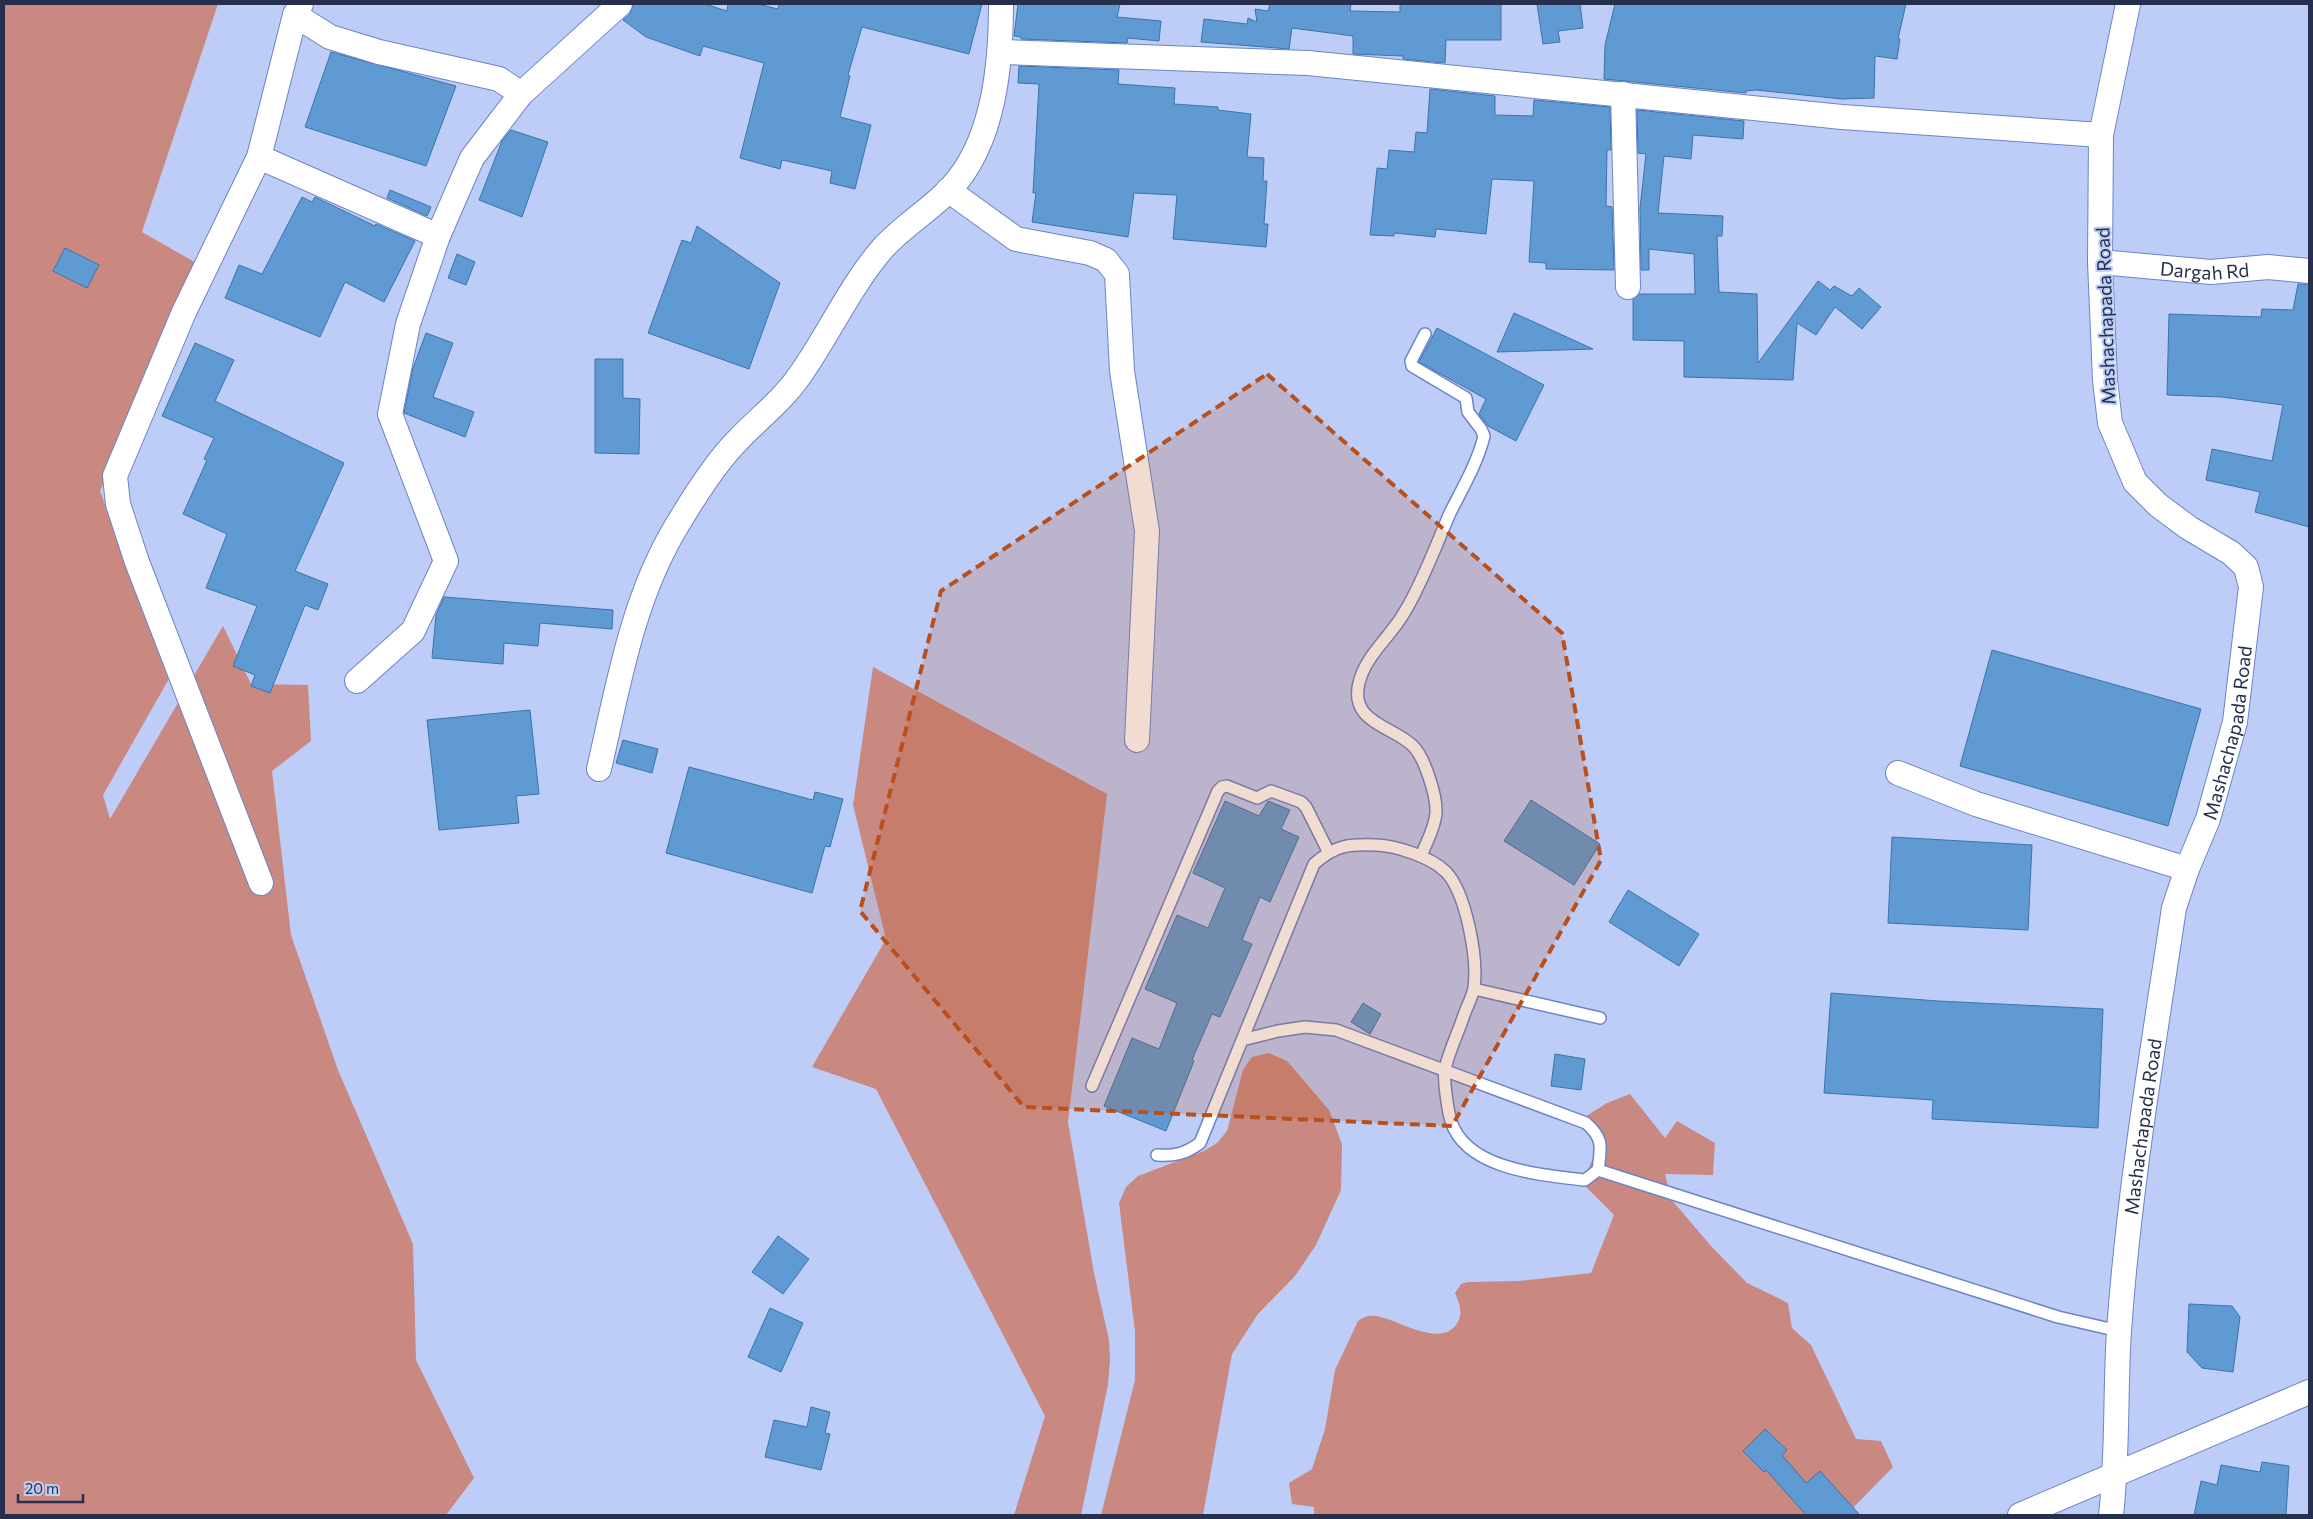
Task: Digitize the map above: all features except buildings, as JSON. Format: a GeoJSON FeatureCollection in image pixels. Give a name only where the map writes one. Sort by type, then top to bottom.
{"type":"FeatureCollection","features":[{"type":"Feature","properties":{"kind":"street"},"geometry":{"type":"LineString","coordinates":[[356,681],[413,631],[446,561],[390,414],[408,324],[438,236],[472,158],[521,94],[620,4]]}},
{"type":"Feature","properties":{"kind":"street"},"geometry":{"type":"LineString","coordinates":[[599,769],[630,635],[652,576],[675,528],[736,441],[781,399],[800,376],[862,275],[884,247],[964,174],[974,156],[983,135],[1001,52],[1001,4]]}},
{"type":"Feature","properties":{"kind":"street","name":"Mashachapada Road"},"geometry":{"type":"LineString","coordinates":[[2111,1515],[2115,1475],[2119,1331],[2136,1171],[2174,908],[2187,869],[2208,819],[2235,722],[2251,587],[2246,567],[2231,553],[2189,528],[2158,505],[2135,482],[2110,423],[2104,380],[2100,262],[2101,135],[2128,4]]}},
{"type":"Feature","properties":{"kind":"street"},"geometry":{"type":"LineString","coordinates":[[261,883],[137,562],[118,504],[115,476],[184,312],[259,157],[298,9],[330,37],[379,52],[499,79],[521,94]]}},
{"type":"Feature","properties":{"kind":"street"},"geometry":{"type":"LineString","coordinates":[[1001,52],[1308,63],[1842,117],[2101,135]]}},
{"type":"Feature","properties":{"kind":"street"},"geometry":{"type":"LineString","coordinates":[[1623,94],[1628,287]]}},
{"type":"Feature","properties":{"kind":"street"},"geometry":{"type":"LineString","coordinates":[[259,157],[438,236]]}},
{"type":"Feature","properties":{"kind":"street"},"geometry":{"type":"LineString","coordinates":[[948,190],[1016,239],[1090,253],[1106,260],[1118,274],[1122,371],[1147,531],[1137,740]]}},
{"type":"Feature","properties":{"kind":"street","name":"Dargah Rd"},"geometry":{"type":"LineString","coordinates":[[2100,262],[2211,272],[2268,267],[2309,271]]}},
{"type":"Feature","properties":{"kind":"street"},"geometry":{"type":"LineString","coordinates":[[1898,773],[1976,804],[2187,869]]}},
{"type":"Feature","properties":{"kind":"street"},"geometry":{"type":"LineString","coordinates":[[2020,1515],[2309,1392]]}},
{"type":"Feature","properties":{"kind":"lane"},"geometry":{"type":"LineString","coordinates":[[1421,856],[1436,813],[1434,794],[1422,759],[1414,747],[1404,738],[1371,722],[1361,708],[1358,694],[1359,683],[1366,667],[1405,613],[1484,436],[1468,412],[1466,398],[1412,366],[1411,362],[1425,334]]}},
{"type":"Feature","properties":{"kind":"lane"},"geometry":{"type":"LineString","coordinates":[[1092,1086],[1218,791],[1222,787],[1227,786],[1257,798],[1271,791],[1301,802],[1312,818],[1328,851]]}},
{"type":"Feature","properties":{"kind":"lane"},"geometry":{"type":"LineString","coordinates":[[1157,1155],[1174,1156],[1189,1151],[1200,1143],[1242,1040],[1314,864],[1328,851],[1355,844],[1388,846],[1421,856],[1446,872],[1465,908],[1476,965],[1474,989],[1444,1070],[1451,1122],[1464,1144],[1483,1157],[1509,1168],[1585,1180],[1598,1170],[1601,1140],[1595,1130],[1586,1123],[1444,1070],[1336,1030],[1305,1027],[1278,1031],[1242,1040]]}},
{"type":"Feature","properties":{"kind":"lane"},"geometry":{"type":"LineString","coordinates":[[1474,989],[1600,1018]]}},
{"type":"Feature","properties":{"kind":"lane"},"geometry":{"type":"LineString","coordinates":[[1598,1170],[2058,1317],[2119,1331]]}},
{"type":"Feature","properties":{"kind":"highlighted area"},"geometry":{"type":"Polygon","coordinates":[[[1267,374],[1562,633],[1601,860],[1452,1126],[1024,1107],[860,911],[941,591],[1267,374]]]}},
{"type":"Feature","properties":{"kind":"shaded area"},"geometry":{"type":"Polygon","coordinates":[[[4,4],[218,4],[142,232],[198,264],[100,491],[170,677],[103,795],[110,819],[223,626],[251,684],[308,685],[311,741],[272,771],[291,935],[338,1070],[413,1244],[416,1360],[474,1478],[446,1515],[4,1515],[4,4]]]}},
{"type":"Feature","properties":{"kind":"shaded area"},"geometry":{"type":"Polygon","coordinates":[[[873,667],[1107,794],[1068,1122],[1094,1273],[1109,1340],[1110,1360],[1108,1385],[1081,1515],[1014,1515],[1045,1416],[876,1089],[812,1067],[886,939],[853,805],[873,667]]]}},
{"type":"Feature","properties":{"kind":"shaded area"},"geometry":{"type":"Polygon","coordinates":[[[1269,1053],[1287,1061],[1329,1110],[1342,1144],[1341,1190],[1316,1245],[1295,1276],[1258,1314],[1232,1354],[1203,1515],[1101,1515],[1135,1380],[1135,1331],[1119,1203],[1126,1187],[1138,1176],[1204,1151],[1217,1143],[1227,1131],[1243,1070],[1252,1057],[1269,1053]]]}},
{"type":"Feature","properties":{"kind":"shaded area"},"geometry":{"type":"Polygon","coordinates":[[[1630,1094],[1665,1138],[1677,1121],[1715,1143],[1713,1175],[1665,1174],[1671,1199],[1711,1246],[1747,1283],[1788,1303],[1792,1328],[1811,1345],[1856,1439],[1881,1441],[1893,1467],[1846,1515],[1314,1515],[1314,1507],[1292,1504],[1289,1483],[1312,1469],[1325,1429],[1335,1370],[1358,1321],[1362,1318],[1376,1316],[1428,1333],[1448,1332],[1460,1318],[1460,1310],[1455,1293],[1461,1284],[1468,1282],[1519,1281],[1591,1273],[1614,1215],[1582,1183],[1599,1145],[1580,1120],[1607,1103],[1630,1094]]]}}]}
